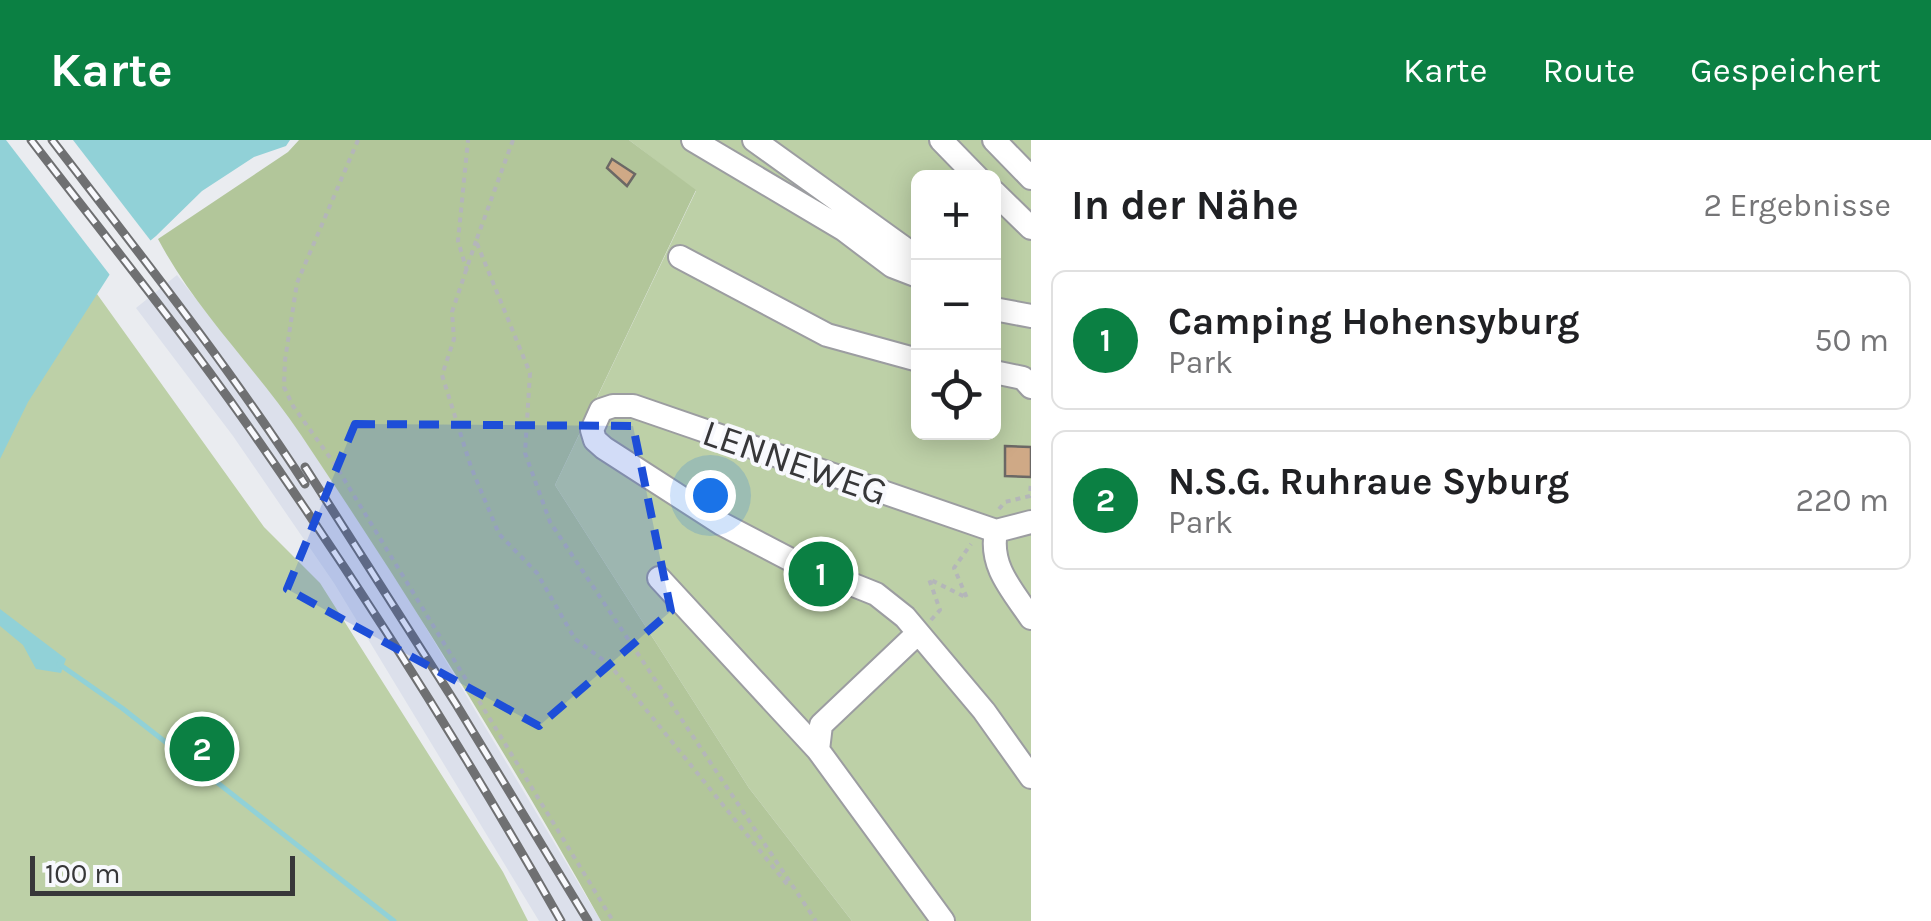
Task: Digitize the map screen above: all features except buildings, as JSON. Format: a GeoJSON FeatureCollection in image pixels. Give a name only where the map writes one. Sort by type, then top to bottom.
{"type":"FeatureCollection","features":[{"type":"Feature","properties":{"kind":"lane"},"geometry":{"type":"LineString","coordinates":[[754,140],[911,253]]}},
{"type":"Feature","properties":{"kind":"lane"},"geometry":{"type":"LineString","coordinates":[[941,140],[970,170]]}},
{"type":"Feature","properties":{"kind":"lane"},"geometry":{"type":"LineString","coordinates":[[994,140],[1031,178]]}},
{"type":"Feature","properties":{"kind":"lane"},"geometry":{"type":"LineString","coordinates":[[697,141],[843,230],[892,266],[911,273]]}},
{"type":"Feature","properties":{"kind":"lane"},"geometry":{"type":"LineString","coordinates":[[1001,199],[1031,228]]}},
{"type":"Feature","properties":{"kind":"lane"},"geometry":{"type":"LineString","coordinates":[[680,258],[826,335],[911,358]]}},
{"type":"Feature","properties":{"kind":"lane"},"geometry":{"type":"LineString","coordinates":[[1001,310],[1031,316]]}},
{"type":"Feature","properties":{"kind":"lane"},"geometry":{"type":"LineString","coordinates":[[1001,373],[1023,378],[1031,387]]}},
{"type":"Feature","properties":{"kind":"lane","name":"LENNEWEG"},"geometry":{"type":"LineString","coordinates":[[918,634],[905,617],[876,594],[791,560],[739,533],[604,448],[594,440],[596,417],[601,410],[613,406],[633,406],[990,529]]}},
{"type":"Feature","properties":{"kind":"lane"},"geometry":{"type":"LineString","coordinates":[[1031,522],[990,529],[996,562],[1031,618]]}},
{"type":"Feature","properties":{"kind":"lane"},"geometry":{"type":"LineString","coordinates":[[659,578],[818,750],[944,921]]}},
{"type":"Feature","properties":{"kind":"lane"},"geometry":{"type":"LineString","coordinates":[[818,750],[821,726],[918,634],[984,712],[1031,778]]}},
{"type":"Feature","properties":{"kind":"path"},"geometry":{"type":"LineString","coordinates":[[358,140],[297,283],[284,387],[613,921]]}},
{"type":"Feature","properties":{"kind":"path"},"geometry":{"type":"LineString","coordinates":[[467,272],[458,240],[468,140]]}},
{"type":"Feature","properties":{"kind":"path"},"geometry":{"type":"LineString","coordinates":[[513,140],[452,312],[454,339],[442,375],[471,467],[499,534],[537,572],[575,639],[610,664],[816,921]]}},
{"type":"Feature","properties":{"kind":"path"},"geometry":{"type":"LineString","coordinates":[[476,240],[530,373],[525,454],[550,522],[806,908]]}},
{"type":"Feature","properties":{"kind":"path"},"geometry":{"type":"LineString","coordinates":[[940,610],[929,580],[966,598],[954,568],[990,529],[1004,502],[1030,496],[1031,481]]}},
{"type":"Feature","properties":{"kind":"highlighted area"},"geometry":{"type":"Polygon","coordinates":[[[355,424],[633,426],[671,611],[539,726],[287,589],[355,424]]]}},
{"type":"Feature","properties":{"kind":"shaded area"},"geometry":{"type":"Polygon","coordinates":[[[177,275],[286,412],[389,566],[601,921],[539,921],[334,583],[233,436],[136,308],[177,275]]]}},
{"type":"Feature","properties":{"kind":"green space"},"geometry":{"type":"Polygon","coordinates":[[[299,140],[629,140],[696,190],[555,485],[749,788],[852,921],[601,921],[380,554],[301,435],[190,291],[158,239],[288,152],[299,140]]]}},
{"type":"Feature","properties":{"kind":"green space"},"geometry":{"type":"Polygon","coordinates":[[[629,140],[1031,140],[1031,921],[852,921],[749,788],[555,485],[696,191],[629,140]]]}},
{"type":"Feature","properties":{"kind":"green space"},"geometry":{"type":"Polygon","coordinates":[[[97,294],[264,527],[320,583],[503,872],[528,921],[0,921],[0,406],[97,294]]]}},
{"type":"Feature","properties":{"kind":"water"},"geometry":{"type":"Polygon","coordinates":[[[0,140],[290,140],[286,146],[254,157],[202,191],[110,274],[28,402],[0,459],[0,140]]]}},
{"type":"Feature","properties":{"kind":"water"},"geometry":{"type":"Polygon","coordinates":[[[0,609],[66,659],[61,673],[36,669],[23,645],[0,626],[0,609]]]}},
{"type":"Feature","properties":{"kind":"pier"},"geometry":{"type":"Polygon","coordinates":[[[6,140],[73,140],[154,245],[113,279],[6,140]]]}},
{"type":"Feature","properties":{"kind":"waterway"},"geometry":{"type":"LineString","coordinates":[[59,664],[122,708],[394,921]]}},
{"type":"Feature","properties":{"kind":"railway"},"geometry":{"type":"LineString","coordinates":[[31,140],[194,351],[288,484],[410,668],[561,921]]}},
{"type":"Feature","properties":{"kind":"railway"},"geometry":{"type":"LineString","coordinates":[[52,140],[214,352],[305,484]]}},
{"type":"Feature","properties":{"kind":"railway"},"geometry":{"type":"LineString","coordinates":[[305,467],[588,921]]}},
{"type":"Feature","properties":{"kind":"place","name":"Camping Hohensyburg"},"geometry":{"type":"Point","coordinates":[821,574]}},
{"type":"Feature","properties":{"kind":"place","name":"N.S.G. Ruhraue Syburg"},"geometry":{"type":"Point","coordinates":[202,749]}}]}
